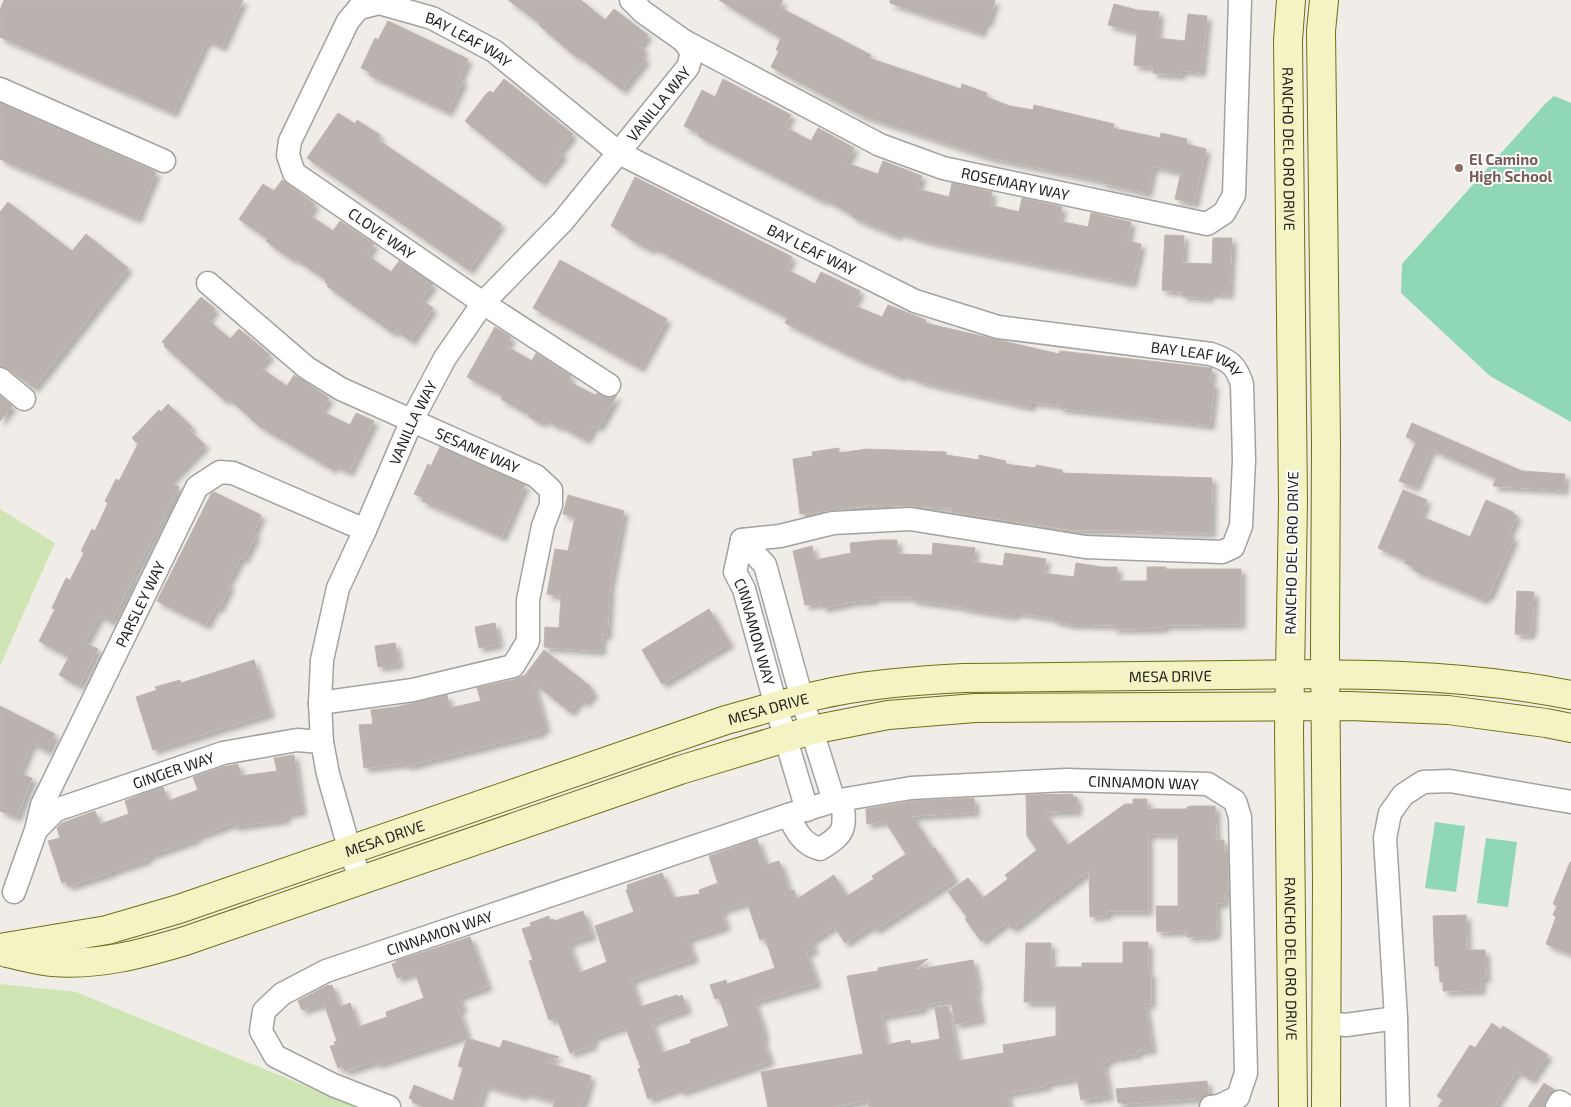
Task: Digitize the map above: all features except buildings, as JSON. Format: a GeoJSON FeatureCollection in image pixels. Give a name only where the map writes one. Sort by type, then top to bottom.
{"type":"FeatureCollection","features":[{"type":"Feature","properties":{"kind":"main road","name":"RANCHO DEL ORO DRIVE"},"geometry":{"type":"LineString","coordinates":[[1291,0],[1288,40],[1293,502],[1290,674],[1293,1107]]}},
{"type":"Feature","properties":{"kind":"main road"},"geometry":{"type":"LineString","coordinates":[[1324,0],[1321,31],[1326,444],[1326,1107]]}},
{"type":"Feature","properties":{"kind":"main road","name":"MESA DRIVE"},"geometry":{"type":"LineString","coordinates":[[0,949],[107,930],[178,909],[726,720],[789,702],[840,691],[904,682],[964,678],[1325,674],[1462,679],[1543,689],[1571,695]]}},
{"type":"Feature","properties":{"kind":"main road","name":"MESA DRIVE"},"geometry":{"type":"LineString","coordinates":[[0,949],[50,962],[86,964],[134,956],[185,941],[680,770],[785,737],[888,715],[975,708],[1325,706],[1448,710],[1571,728]]}},
{"type":"Feature","properties":{"kind":"main road"},"geometry":{"type":"LineString","coordinates":[[1292,945],[1308,1004],[1318,1018],[1327,1023]]}},
{"type":"Feature","properties":{"kind":"main road"},"geometry":{"type":"LineString","coordinates":[[1293,1029],[1303,1031],[1309,1039],[1320,1107]]}},
{"type":"Feature","properties":{"kind":"street","name":"ROSEMARY WAY"},"geometry":{"type":"LineString","coordinates":[[631,0],[643,12],[684,41],[880,145],[943,168],[1207,224],[1224,213],[1234,196],[1240,0]]}},
{"type":"Feature","properties":{"kind":"street","name":"BAY LEAF WAY"},"geometry":{"type":"LineString","coordinates":[[348,21],[360,8],[378,3],[432,18],[494,51],[619,153],[915,301],[998,327],[1211,354],[1226,359],[1238,372],[1242,384],[1244,460]]}},
{"type":"Feature","properties":{"kind":"street","name":"CLOVE WAY"},"geometry":{"type":"LineString","coordinates":[[348,21],[290,142],[288,155],[294,172],[483,303],[609,385]]}},
{"type":"Feature","properties":{"kind":"street","name":"VANILLA WAY"},"geometry":{"type":"LineString","coordinates":[[361,880],[350,851],[328,774],[322,742],[320,703],[322,660],[338,588],[412,420],[445,358],[483,303],[563,220],[688,67],[692,53],[684,41]]}},
{"type":"Feature","properties":{"kind":"street"},"geometry":{"type":"LineString","coordinates":[[0,89],[164,161]]}},
{"type":"Feature","properties":{"kind":"street","name":"SESAME WAY"},"geometry":{"type":"LineString","coordinates":[[208,283],[307,368],[341,389],[536,476],[551,490],[551,505],[543,526],[528,600],[528,641],[513,666],[413,690],[320,703]]}},
{"type":"Feature","properties":{"kind":"street"},"geometry":{"type":"LineString","coordinates":[[0,379],[24,399]]}},
{"type":"Feature","properties":{"kind":"street","name":"CINNAMON WAY"},"geometry":{"type":"LineString","coordinates":[[789,702],[785,737],[798,812],[797,834],[810,846],[820,849],[835,840],[842,832],[845,820],[812,730],[789,702],[744,589],[735,572],[742,540],[780,536],[833,522],[910,520],[1085,547],[1222,552],[1232,547],[1241,526],[1244,460]]}},
{"type":"Feature","properties":{"kind":"street","name":"PARSLEY WAY"},"geometry":{"type":"LineString","coordinates":[[14,892],[36,830],[42,806],[197,487],[220,472],[233,473],[365,530]]}},
{"type":"Feature","properties":{"kind":"street","name":"GINGER WAY"},"geometry":{"type":"LineString","coordinates":[[36,830],[56,810],[223,753],[297,740],[322,742]]}},
{"type":"Feature","properties":{"kind":"street","name":"CINNAMON WAY"},"geometry":{"type":"LineString","coordinates":[[389,1107],[333,1085],[275,1056],[261,1031],[264,1010],[282,994],[326,971],[798,812],[838,801],[911,788],[1066,780],[1208,784],[1235,800],[1240,817],[1246,1073],[1238,1097],[1219,1106],[1211,1107]]}},
{"type":"Feature","properties":{"kind":"street"},"geometry":{"type":"LineString","coordinates":[[1398,1107],[1396,1018],[1385,838],[1390,813],[1403,795],[1423,782],[1450,782],[1571,802]]}},
{"type":"Feature","properties":{"kind":"street"},"geometry":{"type":"LineString","coordinates":[[1327,1023],[1346,1025],[1396,1018]]}},
{"type":"Feature","properties":{"kind":"street"},"geometry":{"type":"LineString","coordinates":[[1557,1107],[1560,1102],[1568,1107]]}},
{"type":"Feature","properties":{"kind":"green space"},"geometry":{"type":"Polygon","coordinates":[[[1554,96],[1571,103],[1571,422],[1490,376],[1401,293],[1402,264],[1554,96]]]}},
{"type":"Feature","properties":{"kind":"green space"},"geometry":{"type":"Polygon","coordinates":[[[0,509],[55,543],[0,666],[0,509]]]}},
{"type":"Feature","properties":{"kind":"green space"},"geometry":{"type":"Polygon","coordinates":[[[1435,822],[1465,826],[1456,892],[1425,888],[1435,822]]]}},
{"type":"Feature","properties":{"kind":"green space"},"geometry":{"type":"Polygon","coordinates":[[[1486,838],[1517,842],[1508,907],[1477,903],[1486,838]]]}},
{"type":"Feature","properties":{"kind":"green space"},"geometry":{"type":"Polygon","coordinates":[[[0,984],[76,992],[357,1107],[0,1107],[0,984]]]}},
{"type":"Feature","properties":{"kind":"place","name":"El Camino High School"},"geometry":{"type":"Point","coordinates":[1459,168]}}]}
